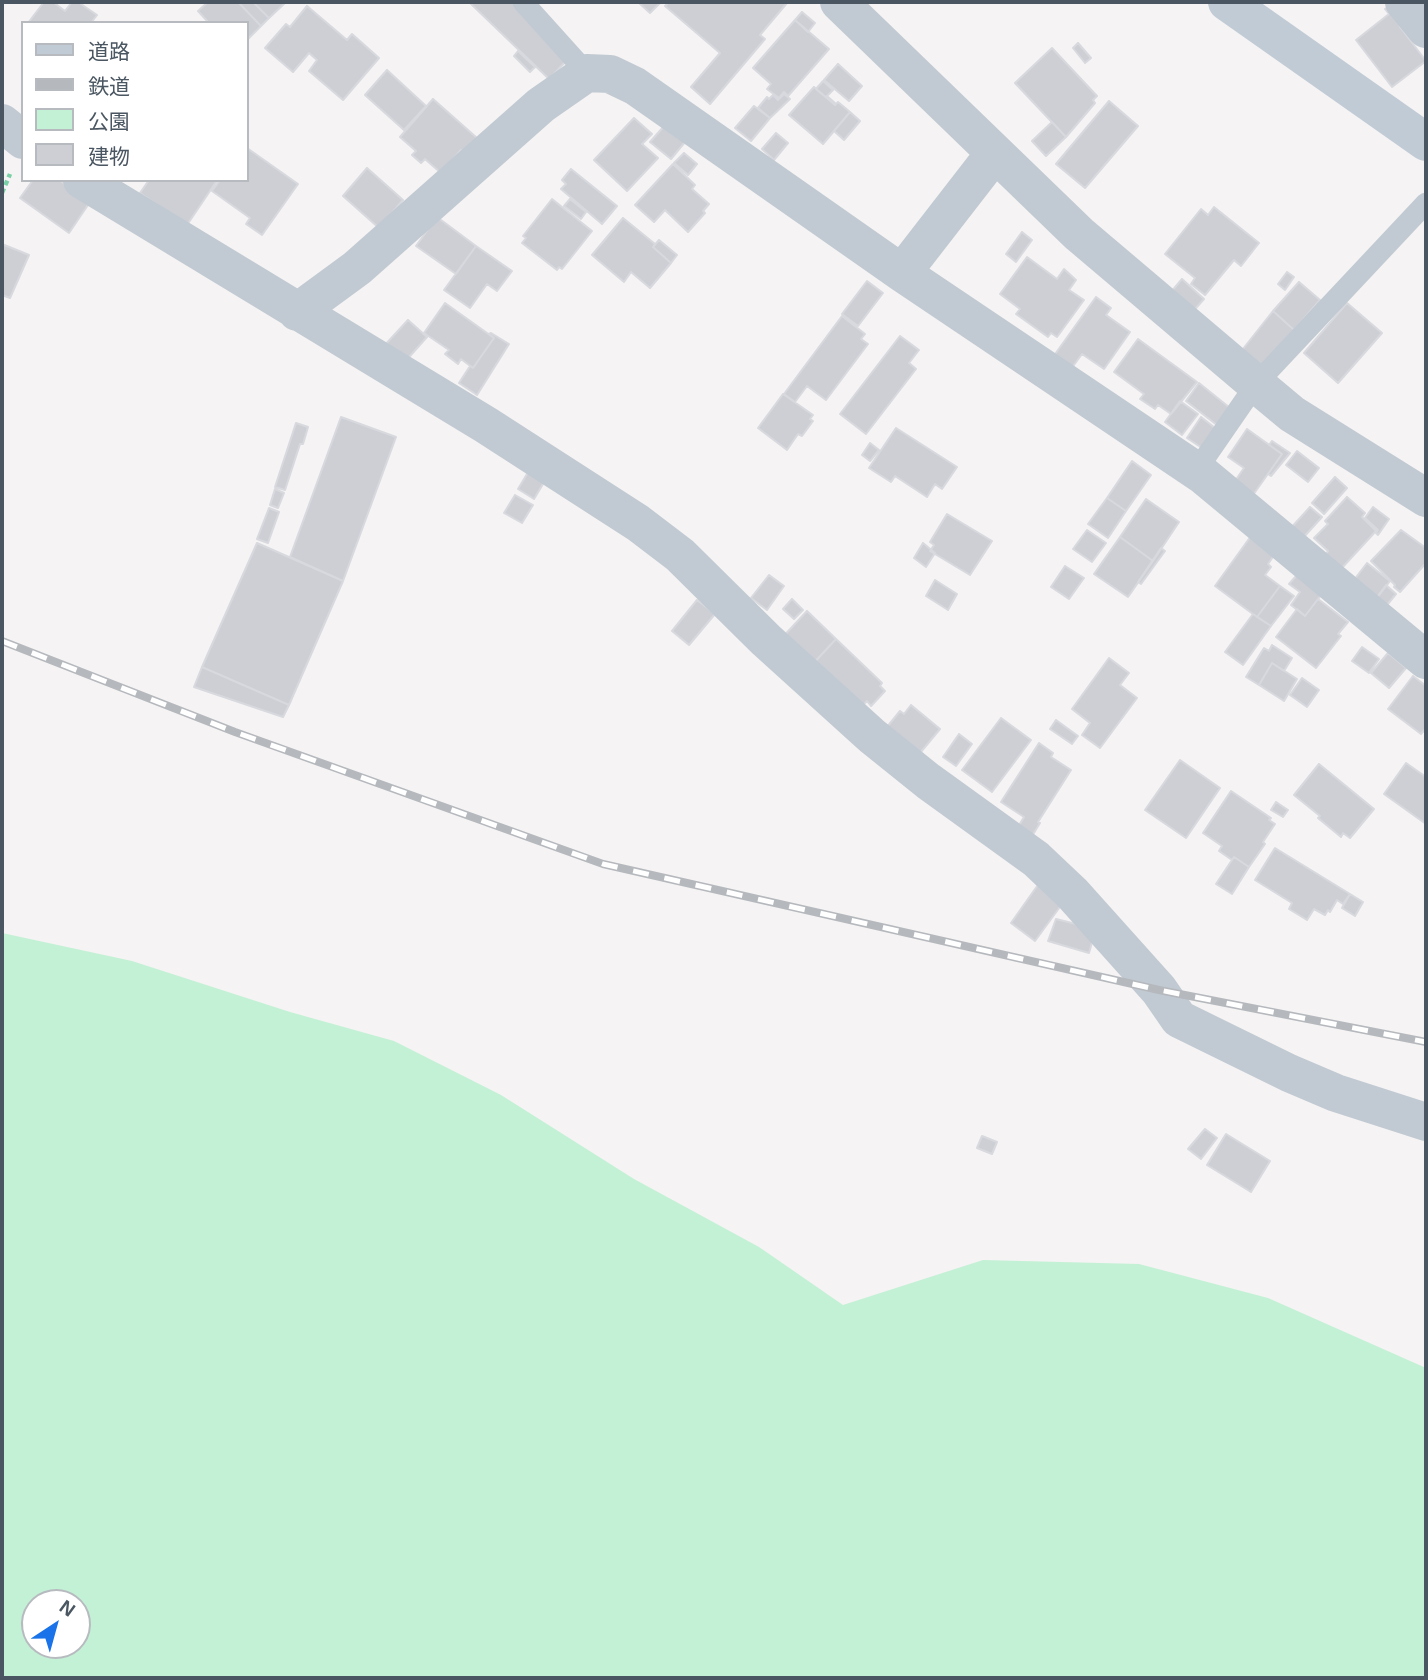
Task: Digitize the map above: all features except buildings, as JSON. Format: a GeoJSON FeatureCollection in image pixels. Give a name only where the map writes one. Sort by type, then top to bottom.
{"type":"FeatureCollection","features":[{"type":"Feature","properties":{"kind":"main road"},"geometry":{"type":"LineString","coordinates":[[1227,2],[1426,142]]}},
{"type":"Feature","properties":{"kind":"street"},"geometry":{"type":"LineString","coordinates":[[839,2],[1079,233],[1256,384],[1292,414],[1426,498]]}},
{"type":"Feature","properties":{"kind":"street"},"geometry":{"type":"LineString","coordinates":[[1404,2],[1426,29]]}},
{"type":"Feature","properties":{"kind":"street"},"geometry":{"type":"LineString","coordinates":[[297,312],[357,268],[541,105],[587,73],[610,74],[635,86],[902,273],[1196,471],[1426,660]]}},
{"type":"Feature","properties":{"kind":"street"},"geometry":{"type":"LineString","coordinates":[[2,123],[21,138]]}},
{"type":"Feature","properties":{"kind":"street"},"geometry":{"type":"LineString","coordinates":[[902,273],[995,153]]}},
{"type":"Feature","properties":{"kind":"street"},"geometry":{"type":"LineString","coordinates":[[85,182],[486,425],[638,523],[680,555],[766,640],[873,736],[928,781],[1036,859],[1072,893],[1150,980],[1179,1018],[1325,1088],[1426,1122]]}},
{"type":"Feature","properties":{"kind":"lane"},"geometry":{"type":"LineString","coordinates":[[523,2],[587,73]]}},
{"type":"Feature","properties":{"kind":"lane"},"geometry":{"type":"LineString","coordinates":[[1196,471],[1256,384],[1426,203]]}},
{"type":"Feature","properties":{"kind":"green space"},"geometry":{"type":"Polygon","coordinates":[[[2,933],[132,961],[290,1012],[394,1041],[501,1095],[634,1179],[759,1247],[843,1305],[983,1260],[1139,1264],[1268,1298],[1426,1368],[1426,1678],[2,1678],[2,933]]]}},
{"type":"Feature","properties":{"kind":"railway"},"geometry":{"type":"LineString","coordinates":[[2,641],[235,732],[603,864],[1159,990],[1426,1042]]}}]}
